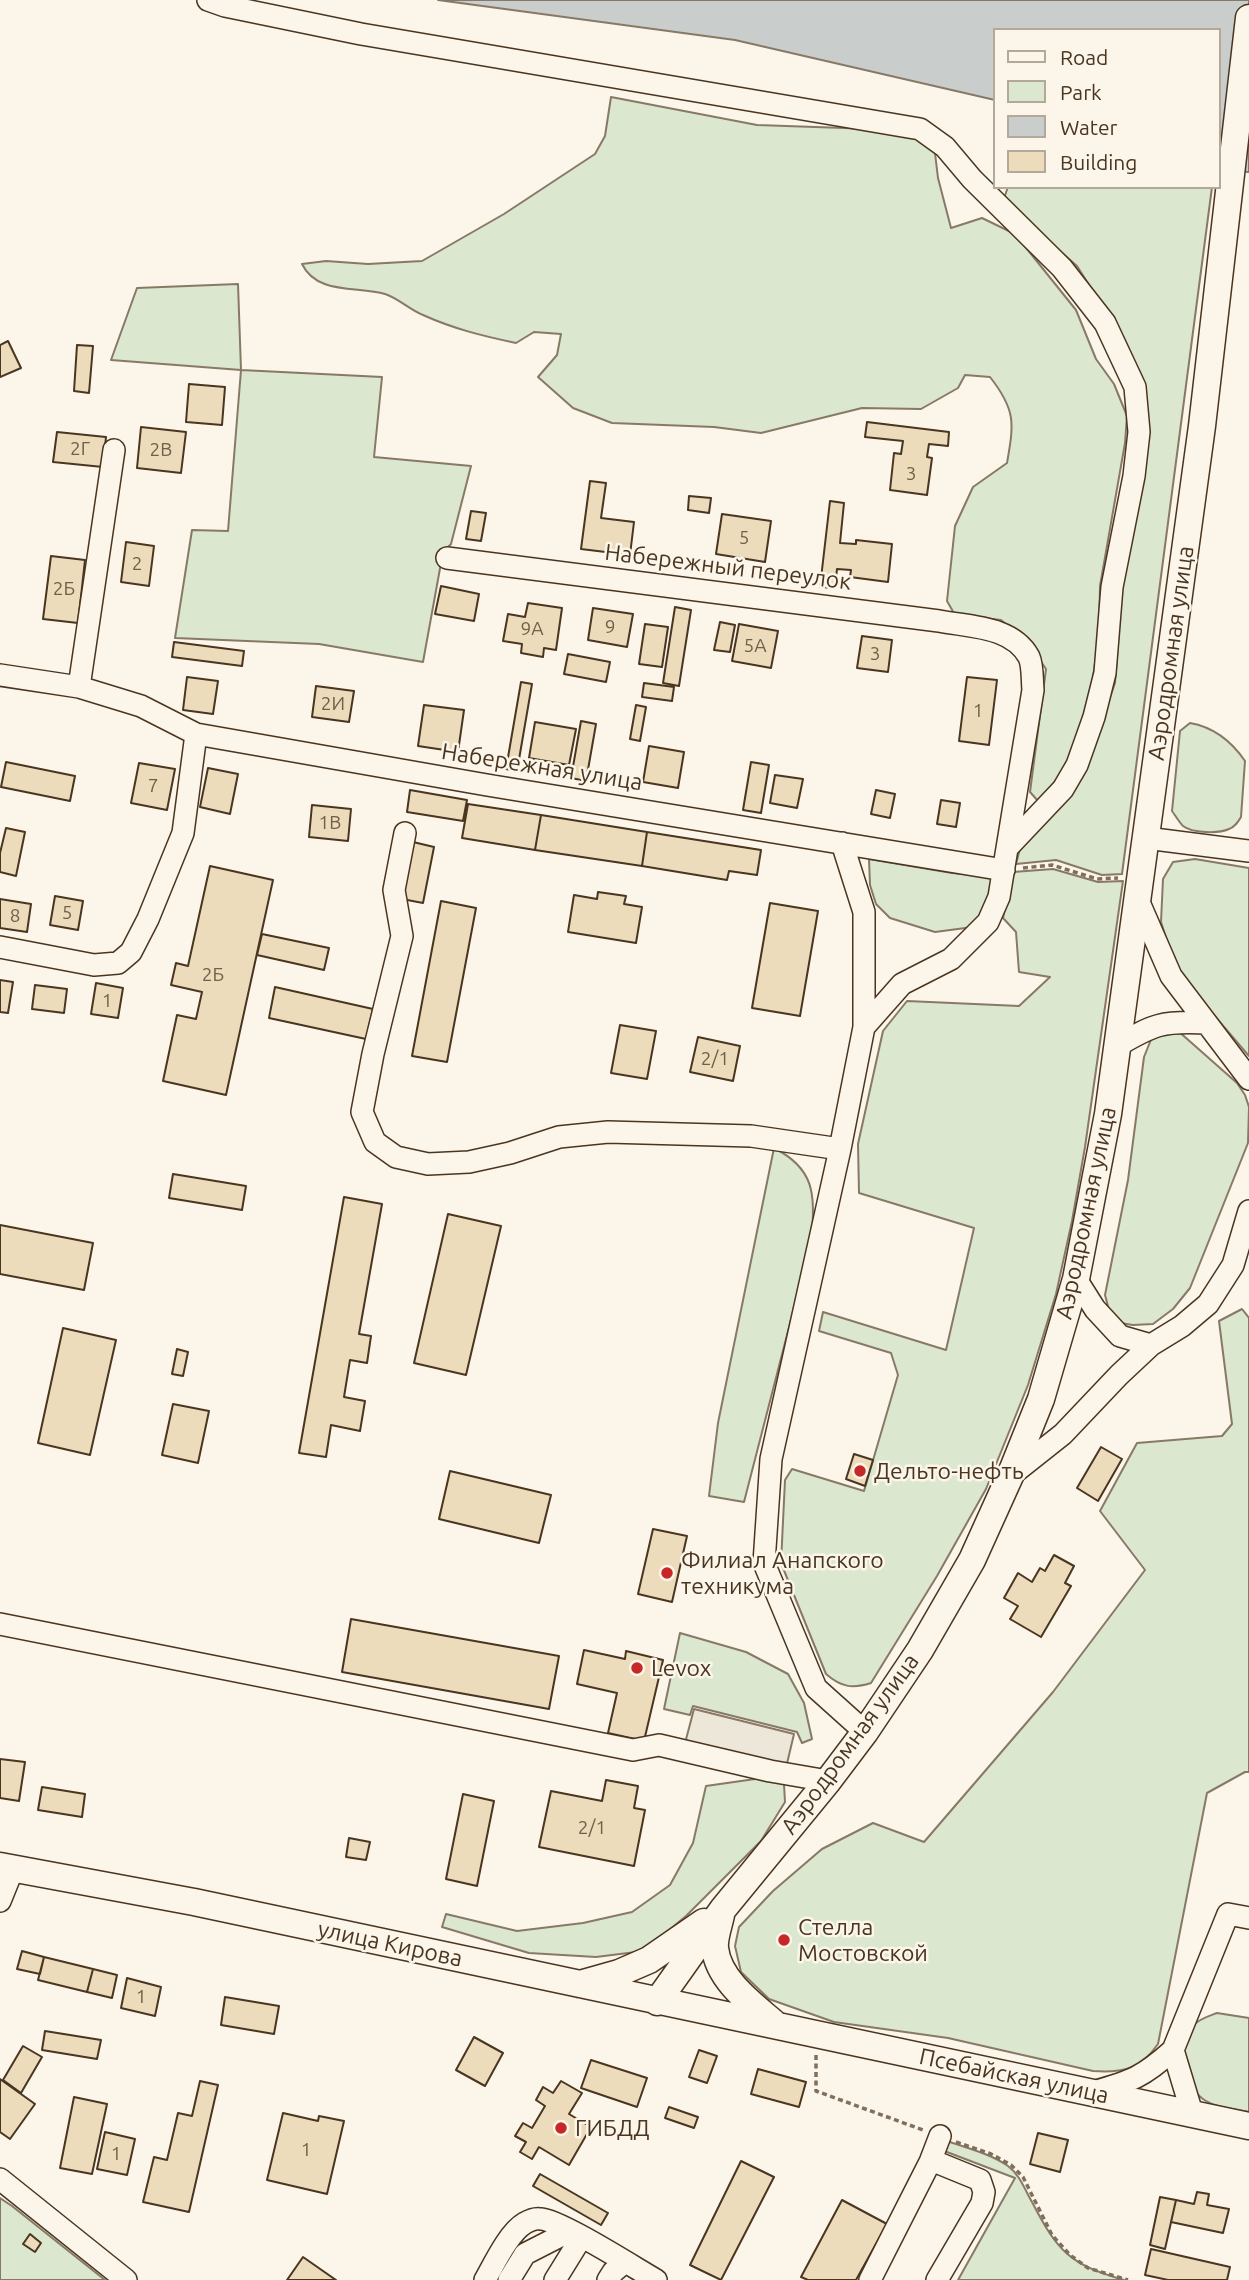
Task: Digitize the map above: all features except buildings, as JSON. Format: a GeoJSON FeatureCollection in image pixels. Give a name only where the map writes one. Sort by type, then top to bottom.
{"type":"FeatureCollection","features":[{"type":"Feature","properties":{"kind":"main road","name":"Аэродромная улица"},"geometry":{"type":"LineString","coordinates":[[657,2002],[723,1909],[828,1782],[920,1650],[972,1560],[1041,1399],[1076,1279],[1108,1114],[1202,426],[1249,18]]}},
{"type":"Feature","properties":{"kind":"main road","name":"улица Кирова"},"geometry":{"type":"LineString","coordinates":[[7,1868],[194,1902],[779,2027]]}},
{"type":"Feature","properties":{"kind":"main road","name":"Аэродромная улица"},"geometry":{"type":"LineString","coordinates":[[578,1985],[619,1973],[649,1960],[723,1909]]}},
{"type":"Feature","properties":{"kind":"main road","name":"Аэродромная улица"},"geometry":{"type":"LineString","coordinates":[[723,1909],[715,1947],[726,1977],[750,2003],[779,2027]]}},
{"type":"Feature","properties":{"kind":"main road","name":"Псебайская улица"},"geometry":{"type":"LineString","coordinates":[[779,2027],[1249,2126]]}},
{"type":"Feature","properties":{"kind":"street"},"geometry":{"type":"LineString","coordinates":[[208,0],[225,6],[361,34],[920,130],[945,147],[972,179],[1062,268],[1105,323],[1135,387],[1139,432],[1134,476],[1112,587],[1105,673],[1094,717],[1077,765],[1063,789],[1009,846],[999,897],[988,922],[951,959],[902,984],[864,1027]]}},
{"type":"Feature","properties":{"kind":"street"},"geometry":{"type":"LineString","coordinates":[[79,687],[114,450]]}},
{"type":"Feature","properties":{"kind":"street","name":"Набережный переулок"},"geometry":{"type":"LineString","coordinates":[[447,558],[912,617],[1002,632],[1018,643],[1030,659],[1034,690],[1009,846]]}},
{"type":"Feature","properties":{"kind":"street","name":"Набережная улица"},"geometry":{"type":"LineString","coordinates":[[0,675],[79,687],[141,706],[196,734],[1004,870]]}},
{"type":"Feature","properties":{"kind":"street"},"geometry":{"type":"LineString","coordinates":[[0,947],[94,965],[118,963],[131,952],[148,919],[183,833],[196,734]]}},
{"type":"Feature","properties":{"kind":"street"},"geometry":{"type":"LineString","coordinates":[[405,833],[394,890],[402,936],[373,1054],[362,1112],[375,1142],[396,1157],[428,1164],[469,1162],[559,1138],[608,1132],[751,1136],[841,1149]]}},
{"type":"Feature","properties":{"kind":"street"},"geometry":{"type":"LineString","coordinates":[[1146,838],[1249,851]]}},
{"type":"Feature","properties":{"kind":"street"},"geometry":{"type":"LineString","coordinates":[[842,843],[864,912],[864,1027],[841,1149],[771,1459],[764,1563],[816,1688],[865,1732]]}},
{"type":"Feature","properties":{"kind":"street"},"geometry":{"type":"LineString","coordinates":[[1139,888],[1171,976],[1249,1079]]}},
{"type":"Feature","properties":{"kind":"street"},"geometry":{"type":"LineString","coordinates":[[1118,1046],[1148,1027],[1174,1021],[1206,1023]]}},
{"type":"Feature","properties":{"kind":"street"},"geometry":{"type":"LineString","coordinates":[[1010,1476],[1063,1434],[1151,1345],[1182,1326],[1208,1304],[1233,1265],[1249,1211]]}},
{"type":"Feature","properties":{"kind":"street"},"geometry":{"type":"LineString","coordinates":[[1076,1279],[1095,1310],[1120,1336],[1151,1345]]}},
{"type":"Feature","properties":{"kind":"street"},"geometry":{"type":"LineString","coordinates":[[0,1624],[633,1750],[659,1745],[828,1782]]}},
{"type":"Feature","properties":{"kind":"street"},"geometry":{"type":"LineString","coordinates":[[0,1901],[7,1868]]}},
{"type":"Feature","properties":{"kind":"street"},"geometry":{"type":"LineString","coordinates":[[1092,2092],[1134,2080],[1173,2050],[1228,1914],[1249,1918]]}},
{"type":"Feature","properties":{"kind":"street"},"geometry":{"type":"LineString","coordinates":[[1173,2050],[1192,2113]]}},
{"type":"Feature","properties":{"kind":"street"},"geometry":{"type":"LineString","coordinates":[[870,2280],[931,2160],[940,2136]]}},
{"type":"Feature","properties":{"kind":"street"},"geometry":{"type":"LineString","coordinates":[[931,2160],[980,2180],[985,2192],[982,2203],[937,2280]]}},
{"type":"Feature","properties":{"kind":"street"},"geometry":{"type":"LineString","coordinates":[[0,2179],[126,2280]]}},
{"type":"Feature","properties":{"kind":"street"},"geometry":{"type":"LineString","coordinates":[[485,2280],[506,2244],[523,2224],[543,2218],[656,2280]]}},
{"type":"Feature","properties":{"kind":"street"},"geometry":{"type":"LineString","coordinates":[[509,2280],[525,2254],[576,2234]]}},
{"type":"Feature","properties":{"kind":"street"},"geometry":{"type":"LineString","coordinates":[[555,2280],[576,2234]]}},
{"type":"Feature","properties":{"kind":"street"},"geometry":{"type":"LineString","coordinates":[[608,2280],[625,2262]]}},
{"type":"Feature","properties":{"kind":"path"},"geometry":{"type":"LineString","coordinates":[[1004,870],[1052,865],[1139,888]]}},
{"type":"Feature","properties":{"kind":"green space"},"geometry":{"type":"Polygon","coordinates":[[[611,97],[757,125],[873,129],[915,137],[935,153],[938,178],[951,228],[982,218],[1015,234],[1076,310],[1096,359],[1114,384],[1127,416],[1125,443],[1100,586],[1099,636],[1088,712],[1066,769],[1038,801],[1030,792],[1046,669],[1027,641],[1001,620],[955,615],[947,601],[955,526],[973,487],[1007,463],[1011,417],[1005,399],[990,377],[965,375],[958,388],[921,409],[862,408],[761,433],[714,427],[612,423],[573,408],[538,377],[557,355],[561,334],[534,332],[516,343],[480,335],[423,315],[385,294],[327,285],[317,281],[302,264],[326,261],[368,264],[422,261],[504,214],[595,154],[605,136],[611,97]]]}},
{"type":"Feature","properties":{"kind":"green space"},"geometry":{"type":"Polygon","coordinates":[[[1007,189],[1212,189],[1122,874],[1102,875],[1056,860],[1016,864],[1022,841],[1087,763],[1115,683],[1122,589],[1145,442],[1109,316],[1077,266],[1003,201],[1007,189]]]}},
{"type":"Feature","properties":{"kind":"green space"},"geometry":{"type":"Polygon","coordinates":[[[238,284],[241,370],[111,360],[137,288],[238,284]]]}},
{"type":"Feature","properties":{"kind":"green space"},"geometry":{"type":"Polygon","coordinates":[[[241,370],[382,377],[374,457],[471,466],[451,544],[443,552],[423,662],[319,644],[175,638],[192,530],[228,531],[241,370]]]}},
{"type":"Feature","properties":{"kind":"green space"},"geometry":{"type":"Polygon","coordinates":[[[1190,723],[1221,736],[1245,761],[1241,817],[1235,826],[1224,831],[1192,830],[1183,826],[1172,811],[1180,731],[1190,723]]]}},
{"type":"Feature","properties":{"kind":"green space"},"geometry":{"type":"Polygon","coordinates":[[[869,859],[999,880],[995,897],[973,927],[935,932],[890,918],[876,904],[870,885],[869,859]]]}},
{"type":"Feature","properties":{"kind":"green space"},"geometry":{"type":"Polygon","coordinates":[[[1195,859],[1249,868],[1249,1056],[1177,972],[1161,922],[1163,879],[1173,862],[1195,859]]]}},
{"type":"Feature","properties":{"kind":"green space"},"geometry":{"type":"Polygon","coordinates":[[[1053,869],[1098,882],[1123,881],[1085,1147],[1056,1294],[1028,1385],[986,1489],[937,1576],[871,1683],[847,1686],[826,1674],[781,1563],[785,1480],[792,1469],[864,1491],[898,1375],[891,1353],[819,1331],[823,1312],[946,1350],[974,1228],[859,1193],[858,1144],[883,1031],[907,1001],[1019,1006],[1050,977],[1019,972],[1016,932],[1003,918],[1013,872],[1053,869]]]}},
{"type":"Feature","properties":{"kind":"green space"},"geometry":{"type":"Polygon","coordinates":[[[1177,1030],[1237,1083],[1245,1095],[1249,1107],[1248,1143],[1190,1288],[1173,1309],[1153,1324],[1120,1323],[1109,1310],[1105,1295],[1128,1180],[1144,1057],[1152,1037],[1177,1030]]]}},
{"type":"Feature","properties":{"kind":"green space"},"geometry":{"type":"Polygon","coordinates":[[[774,1148],[798,1165],[810,1186],[813,1209],[812,1238],[744,1502],[709,1496],[718,1423],[774,1148]]]}},
{"type":"Feature","properties":{"kind":"green space"},"geometry":{"type":"Polygon","coordinates":[[[1242,1309],[1249,1318],[1249,1772],[1207,1793],[1158,2044],[1144,2059],[1130,2068],[1093,2071],[948,2038],[834,2022],[769,1999],[741,1972],[735,1946],[739,1927],[773,1891],[822,1849],[873,1823],[924,1842],[1053,1692],[1145,1570],[1100,1511],[1137,1443],[1222,1436],[1232,1424],[1219,1321],[1242,1309]]]}},
{"type":"Feature","properties":{"kind":"green space"},"geometry":{"type":"Polygon","coordinates":[[[680,1633],[746,1652],[788,1674],[804,1703],[812,1739],[802,1743],[797,1732],[693,1706],[690,1715],[664,1709],[680,1633]]]}},
{"type":"Feature","properties":{"kind":"green space"},"geometry":{"type":"Polygon","coordinates":[[[769,1777],[784,1784],[785,1802],[761,1841],[686,1916],[644,1951],[596,1957],[529,1953],[442,1927],[446,1914],[517,1931],[583,1923],[632,1912],[670,1885],[693,1843],[706,1786],[769,1777]]]}},
{"type":"Feature","properties":{"kind":"green space"},"geometry":{"type":"Polygon","coordinates":[[[1217,2013],[1249,2018],[1249,2112],[1206,2101],[1198,2095],[1188,2077],[1184,2055],[1188,2034],[1198,2021],[1217,2013]]]}},
{"type":"Feature","properties":{"kind":"green space"},"geometry":{"type":"Polygon","coordinates":[[[947,2141],[987,2155],[1008,2166],[1019,2178],[1041,2219],[1067,2254],[1090,2268],[1124,2280],[958,2280],[1015,2178],[939,2149],[947,2141]]]}},
{"type":"Feature","properties":{"kind":"green space"},"geometry":{"type":"Polygon","coordinates":[[[0,2198],[12,2206],[105,2280],[0,2280],[0,2198]]]}},
{"type":"Feature","properties":{"kind":"shaded area"},"geometry":{"type":"Polygon","coordinates":[[[694,1709],[794,1734],[785,1772],[684,1747],[694,1709]]]}},
{"type":"Feature","properties":{"kind":"water"},"geometry":{"type":"Polygon","coordinates":[[[438,0],[1249,0],[1249,172],[1221,170],[1221,28],[993,28],[993,100],[735,40],[438,0]]]}},
{"type":"Feature","properties":{"kind":"place","name":"Дельто-нефть"},"geometry":{"type":"Point","coordinates":[860,1471]}},
{"type":"Feature","properties":{"kind":"place","name":"Филиал Анапского техникума"},"geometry":{"type":"Point","coordinates":[667,1573]}},
{"type":"Feature","properties":{"kind":"place","name":"Levox"},"geometry":{"type":"Point","coordinates":[637,1668]}},
{"type":"Feature","properties":{"kind":"place","name":"Стелла Мостовской"},"geometry":{"type":"Point","coordinates":[784,1940]}},
{"type":"Feature","properties":{"kind":"place","name":"ГИБДД"},"geometry":{"type":"Point","coordinates":[561,2128]}}]}
